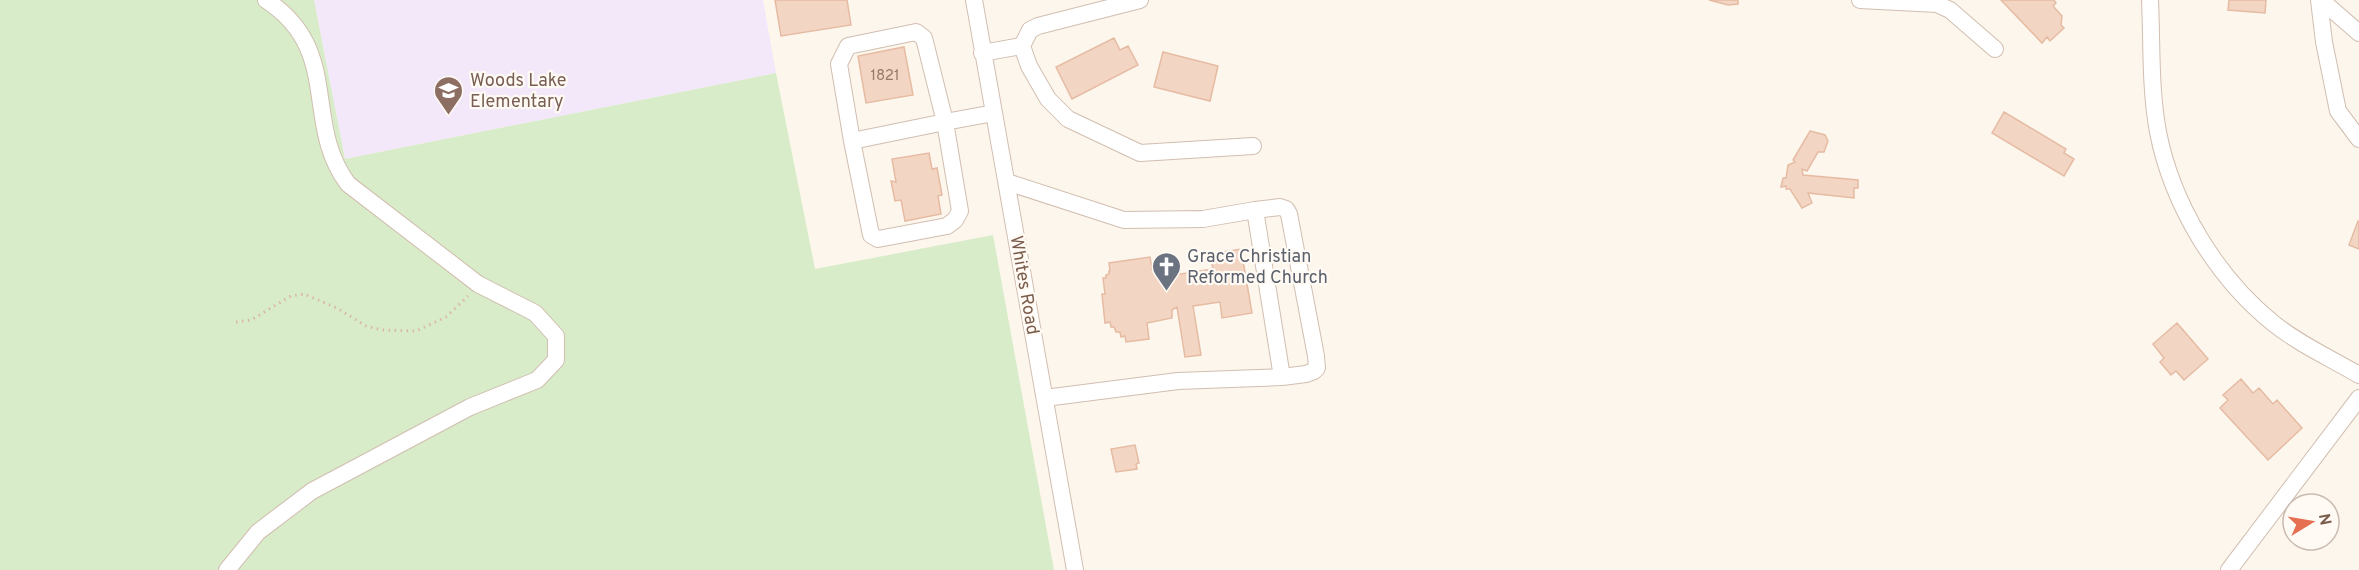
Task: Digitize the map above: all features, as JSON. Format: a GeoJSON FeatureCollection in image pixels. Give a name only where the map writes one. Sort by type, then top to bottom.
{"type":"FeatureCollection","features":[{"type":"Feature","properties":{"kind":"street"},"geometry":{"type":"LineString","coordinates":[[227,570],[258,532],[312,491],[470,407],[537,380],[556,360],[556,336],[535,313],[478,284],[401,227],[344,179],[329,147],[317,71],[307,42],[284,11],[266,0]]}},
{"type":"Feature","properties":{"kind":"street"},"geometry":{"type":"LineString","coordinates":[[962,0],[981,49],[1022,46]]}},
{"type":"Feature","properties":{"kind":"street","name":"Whites Road"},"geometry":{"type":"LineString","coordinates":[[974,0],[1075,570]]}},
{"type":"Feature","properties":{"kind":"street"},"geometry":{"type":"LineString","coordinates":[[1140,0],[1030,30],[1022,46],[1029,66],[1048,99],[1068,119],[1140,153],[1253,146]]}},
{"type":"Feature","properties":{"kind":"street"},"geometry":{"type":"LineString","coordinates":[[1860,0],[1937,4],[1950,10],[1995,49]]}},
{"type":"Feature","properties":{"kind":"street"},"geometry":{"type":"LineString","coordinates":[[2150,0],[2153,88],[2158,131],[2166,162],[2194,229],[2218,267],[2244,296],[2274,323],[2359,375]]}},
{"type":"Feature","properties":{"kind":"street"},"geometry":{"type":"LineString","coordinates":[[2320,0],[2359,33]]}},
{"type":"Feature","properties":{"kind":"street"},"geometry":{"type":"LineString","coordinates":[[2320,0],[2324,42],[2338,111],[2359,139]]}},
{"type":"Feature","properties":{"kind":"street"},"geometry":{"type":"LineString","coordinates":[[916,32],[924,38],[945,122],[960,211],[955,220],[947,226],[878,239],[871,235],[839,64],[848,46],[916,32]]}},
{"type":"Feature","properties":{"kind":"street"},"geometry":{"type":"LineString","coordinates":[[852,141],[994,113]]}},
{"type":"Feature","properties":{"kind":"street"},"geometry":{"type":"LineString","coordinates":[[1007,182],[1124,220],[1203,219],[1255,210],[1280,207],[1286,209],[1289,214],[1316,356],[1317,368],[1314,371],[1282,377],[1178,381],[1045,398]]}},
{"type":"Feature","properties":{"kind":"street"},"geometry":{"type":"LineString","coordinates":[[1255,210],[1282,377]]}},
{"type":"Feature","properties":{"kind":"street"},"geometry":{"type":"LineString","coordinates":[[2229,570],[2359,398]]}},
{"type":"Feature","properties":{"kind":"path"},"geometry":{"type":"LineString","coordinates":[[236,322],[251,320],[291,296],[304,294],[337,308],[366,326],[382,330],[416,331],[446,317],[478,284]]}},
{"type":"Feature","properties":{"kind":"shaded area","name":"Woods Lake Elementary"},"geometry":{"type":"Polygon","coordinates":[[[314,0],[763,0],[776,73],[345,159],[314,0]]]}},
{"type":"Feature","properties":{"kind":"green space"},"geometry":{"type":"Polygon","coordinates":[[[0,0],[314,0],[345,159],[776,73],[815,269],[993,235],[1054,570],[0,570],[0,0]]]}},
{"type":"Feature","properties":{"kind":"building"},"geometry":{"type":"Polygon","coordinates":[[[775,0],[847,0],[851,25],[781,36],[775,0]]]}},
{"type":"Feature","properties":{"kind":"building"},"geometry":{"type":"Polygon","coordinates":[[[1709,0],[1738,0],[1738,4],[1728,5],[1709,0]]]}},
{"type":"Feature","properties":{"kind":"building"},"geometry":{"type":"Polygon","coordinates":[[[2001,0],[2054,0],[2056,3],[2053,6],[2062,16],[2061,25],[2064,28],[2050,41],[2047,37],[2042,43],[2001,0]]]}},
{"type":"Feature","properties":{"kind":"building"},"geometry":{"type":"Polygon","coordinates":[[[2229,0],[2266,0],[2265,13],[2228,10],[2229,0]]]}},
{"type":"Feature","properties":{"kind":"building"},"geometry":{"type":"Polygon","coordinates":[[[1114,38],[1120,50],[1128,46],[1138,65],[1072,99],[1056,67],[1114,38]]]}},
{"type":"Feature","properties":{"kind":"building"},"geometry":{"type":"Polygon","coordinates":[[[904,47],[913,95],[866,103],[858,56],[904,47]]]}},
{"type":"Feature","properties":{"kind":"building"},"geometry":{"type":"Polygon","coordinates":[[[1163,52],[1218,66],[1210,101],[1154,87],[1163,52]]]}},
{"type":"Feature","properties":{"kind":"building"},"geometry":{"type":"Polygon","coordinates":[[[2004,112],[2066,149],[2064,153],[2074,159],[2064,176],[1992,133],[2004,112]]]}},
{"type":"Feature","properties":{"kind":"building"},"geometry":{"type":"Polygon","coordinates":[[[1810,131],[1825,135],[1828,141],[1824,152],[1818,152],[1807,171],[1802,169],[1803,175],[1858,180],[1858,188],[1854,188],[1854,198],[1808,193],[1812,203],[1802,208],[1790,189],[1786,189],[1786,186],[1781,187],[1783,178],[1786,178],[1788,165],[1795,162],[1793,160],[1810,131]]]}},
{"type":"Feature","properties":{"kind":"building"},"geometry":{"type":"Polygon","coordinates":[[[929,153],[932,169],[937,168],[942,195],[938,196],[941,214],[905,221],[901,200],[895,201],[891,181],[896,182],[892,159],[929,153]]]}},
{"type":"Feature","properties":{"kind":"building"},"geometry":{"type":"Polygon","coordinates":[[[2359,222],[2359,249],[2349,245],[2359,222]]]}},
{"type":"Feature","properties":{"kind":"building"},"geometry":{"type":"Polygon","coordinates":[[[1241,249],[1252,313],[1222,318],[1220,302],[1193,306],[1201,355],[1185,357],[1177,307],[1172,310],[1172,318],[1147,323],[1149,339],[1126,342],[1125,336],[1121,337],[1120,332],[1116,332],[1114,327],[1111,327],[1110,322],[1105,323],[1103,278],[1109,274],[1109,263],[1150,257],[1152,269],[1166,266],[1168,276],[1213,269],[1210,254],[1241,249]]]}},
{"type":"Feature","properties":{"kind":"building"},"geometry":{"type":"Polygon","coordinates":[[[2177,323],[2208,359],[2184,380],[2176,371],[2171,375],[2160,362],[2164,358],[2153,344],[2177,323]]]}},
{"type":"Feature","properties":{"kind":"building"},"geometry":{"type":"Polygon","coordinates":[[[2241,379],[2253,393],[2259,388],[2273,404],[2277,400],[2302,428],[2268,460],[2220,408],[2228,400],[2223,395],[2241,379]]]}},
{"type":"Feature","properties":{"kind":"building"},"geometry":{"type":"Polygon","coordinates":[[[1135,445],[1139,463],[1136,464],[1137,469],[1116,472],[1111,449],[1135,445]]]}},
{"type":"Feature","properties":{"kind":"place","name":"Woods Lake Elementary"},"geometry":{"type":"Point","coordinates":[449,116]}},
{"type":"Feature","properties":{"kind":"place","name":"Grace Christian Reformed Church"},"geometry":{"type":"Point","coordinates":[1166,292]}}]}
